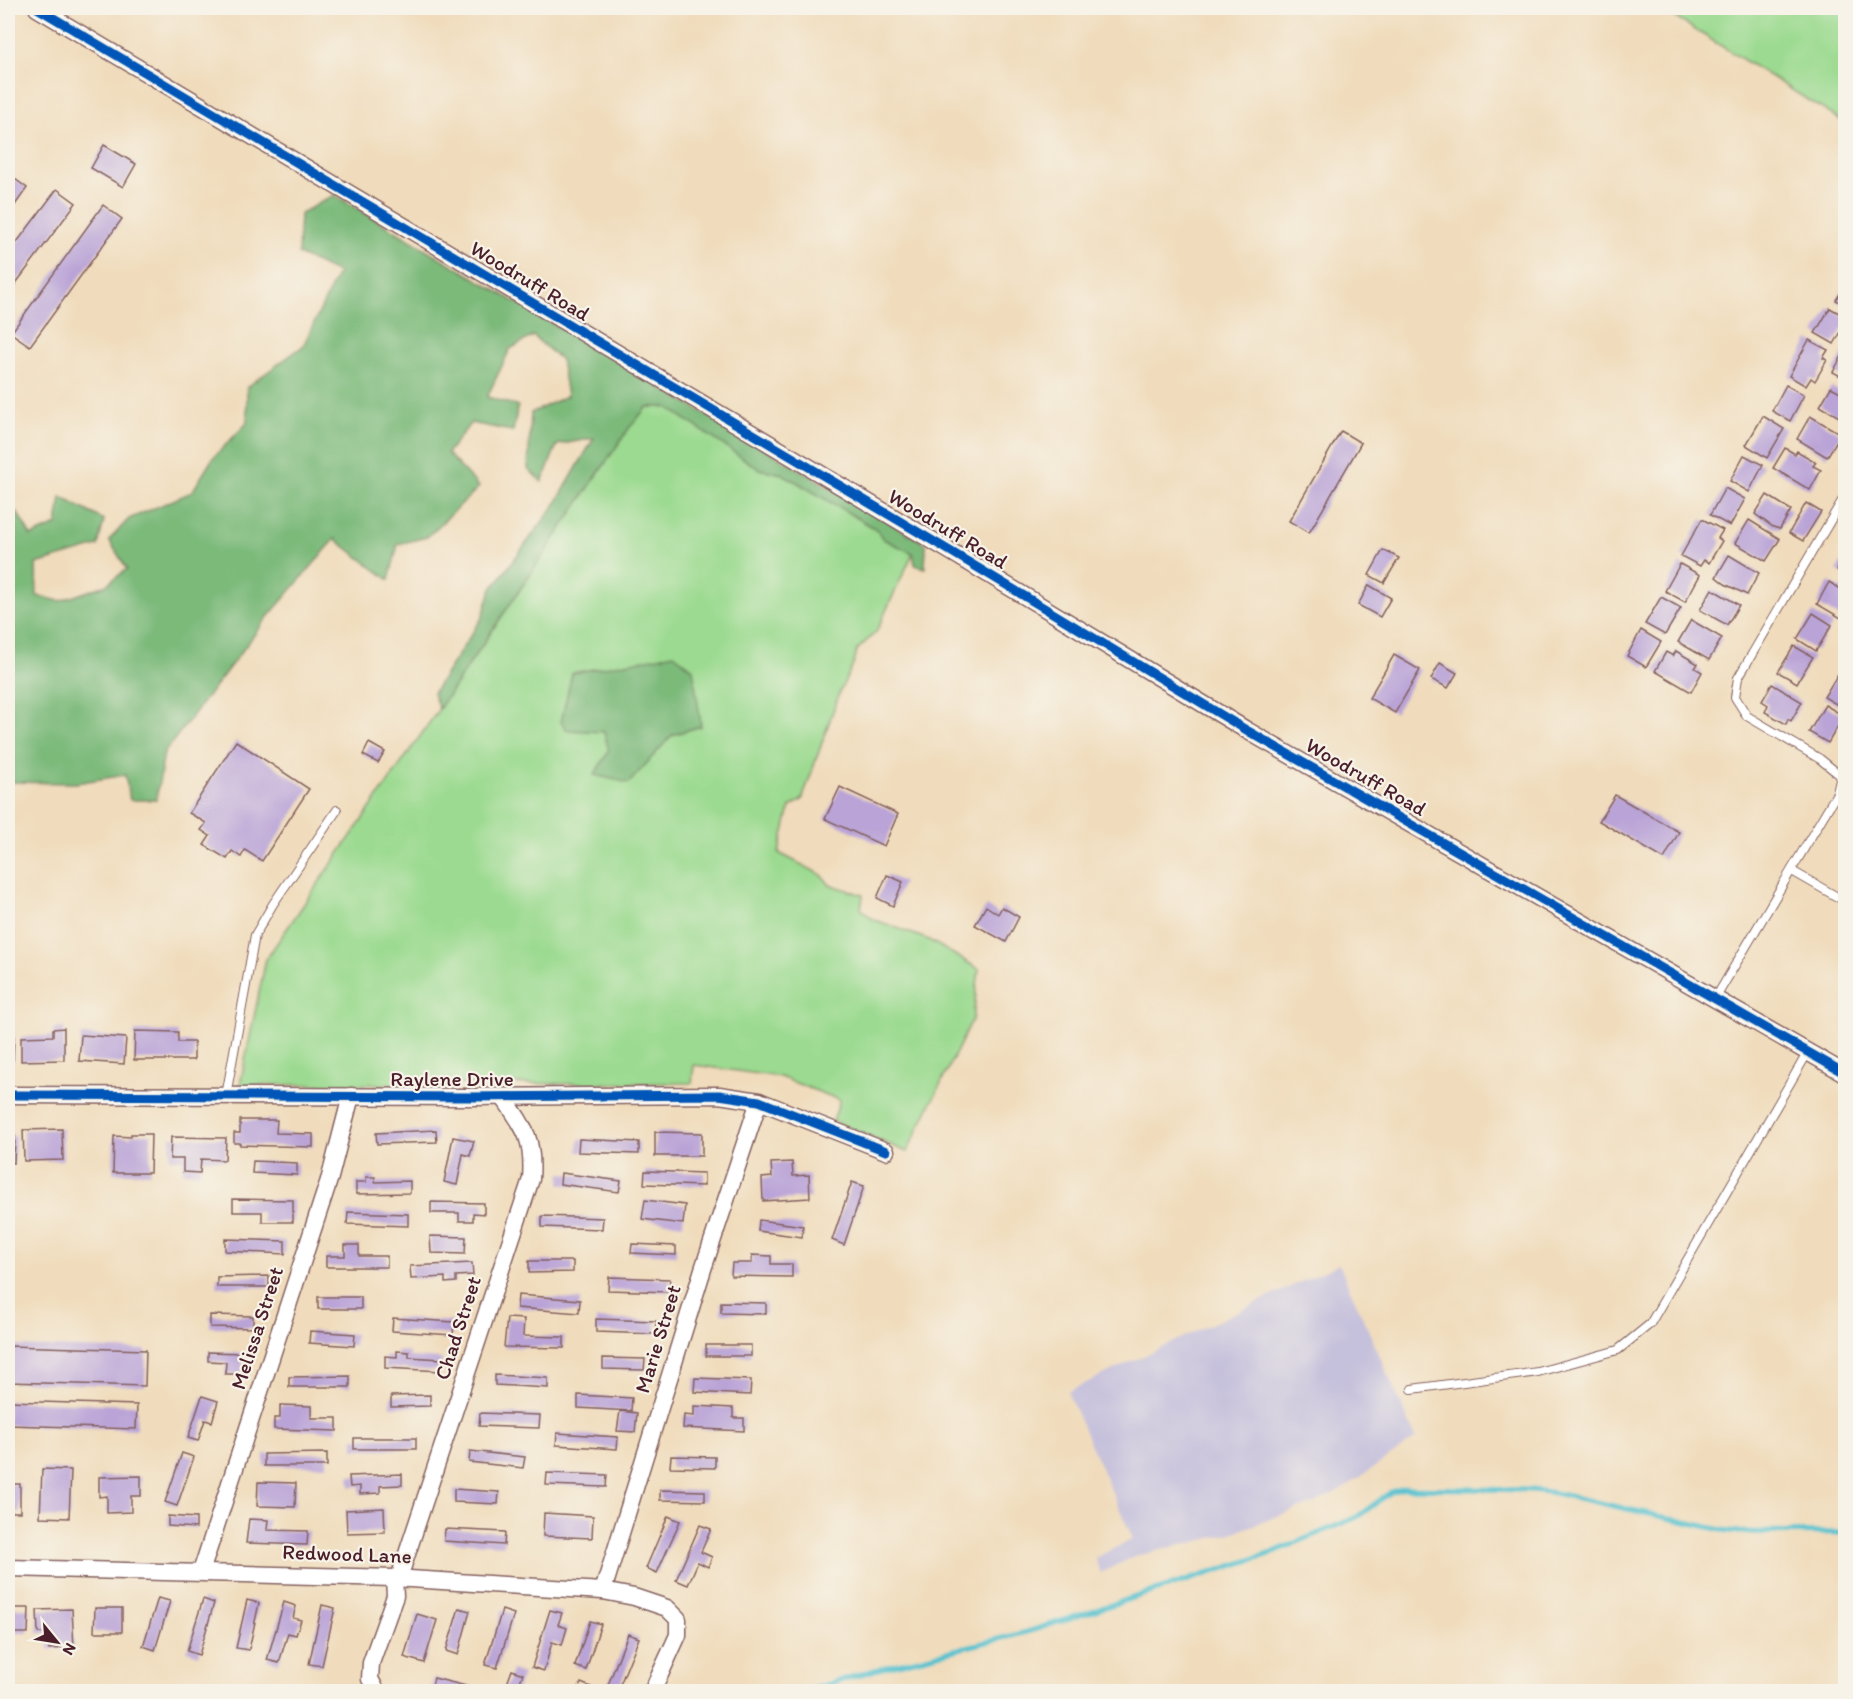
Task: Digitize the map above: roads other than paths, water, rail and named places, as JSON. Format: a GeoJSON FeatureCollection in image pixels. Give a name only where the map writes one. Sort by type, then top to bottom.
{"type":"FeatureCollection","features":[{"type":"Feature","properties":{"kind":"street","name":"Woodruff Road"},"geometry":{"type":"LineString","coordinates":[[37,8],[1248,731],[1845,1074]]}},
{"type":"Feature","properties":{"kind":"street","name":"Raylene Drive"},"geometry":{"type":"LineString","coordinates":[[8,1095],[503,1097],[719,1095],[759,1101],[886,1151]]}},
{"type":"Feature","properties":{"kind":"street","name":"Melissa Street"},"geometry":{"type":"LineString","coordinates":[[201,1572],[330,1177],[351,1096]]}},
{"type":"Feature","properties":{"kind":"street","name":"Chad Street"},"geometry":{"type":"LineString","coordinates":[[377,1692],[370,1679],[371,1663],[395,1596],[397,1578],[531,1179],[531,1143],[523,1125],[503,1097]]}},
{"type":"Feature","properties":{"kind":"street","name":"Marie Street"},"geometry":{"type":"LineString","coordinates":[[603,1592],[703,1269],[759,1101]]}},
{"type":"Feature","properties":{"kind":"street","name":"Redwood Lane"},"geometry":{"type":"LineString","coordinates":[[8,1568],[397,1578],[603,1592],[667,1608],[678,1619],[678,1635],[652,1692]]}},
{"type":"Feature","properties":{"kind":"lane"},"geometry":{"type":"LineString","coordinates":[[1715,999],[1837,792],[1841,776],[1820,759],[1747,716],[1735,697],[1737,678],[1845,494]]}},
{"type":"Feature","properties":{"kind":"lane"},"geometry":{"type":"LineString","coordinates":[[226,1096],[255,935],[273,904],[337,810]]}},
{"type":"Feature","properties":{"kind":"lane"},"geometry":{"type":"LineString","coordinates":[[1792,871],[1845,902]]}},
{"type":"Feature","properties":{"kind":"lane"},"geometry":{"type":"LineString","coordinates":[[1412,1389],[1538,1372],[1618,1350],[1650,1324],[1808,1052]]}},
{"type":"Feature","properties":{"kind":"waterway"},"geometry":{"type":"LineString","coordinates":[[802,1692],[878,1669],[1027,1632],[1269,1554],[1357,1517],[1391,1492],[1405,1488],[1532,1490],[1555,1493],[1722,1530],[1846,1533]]}}]}
